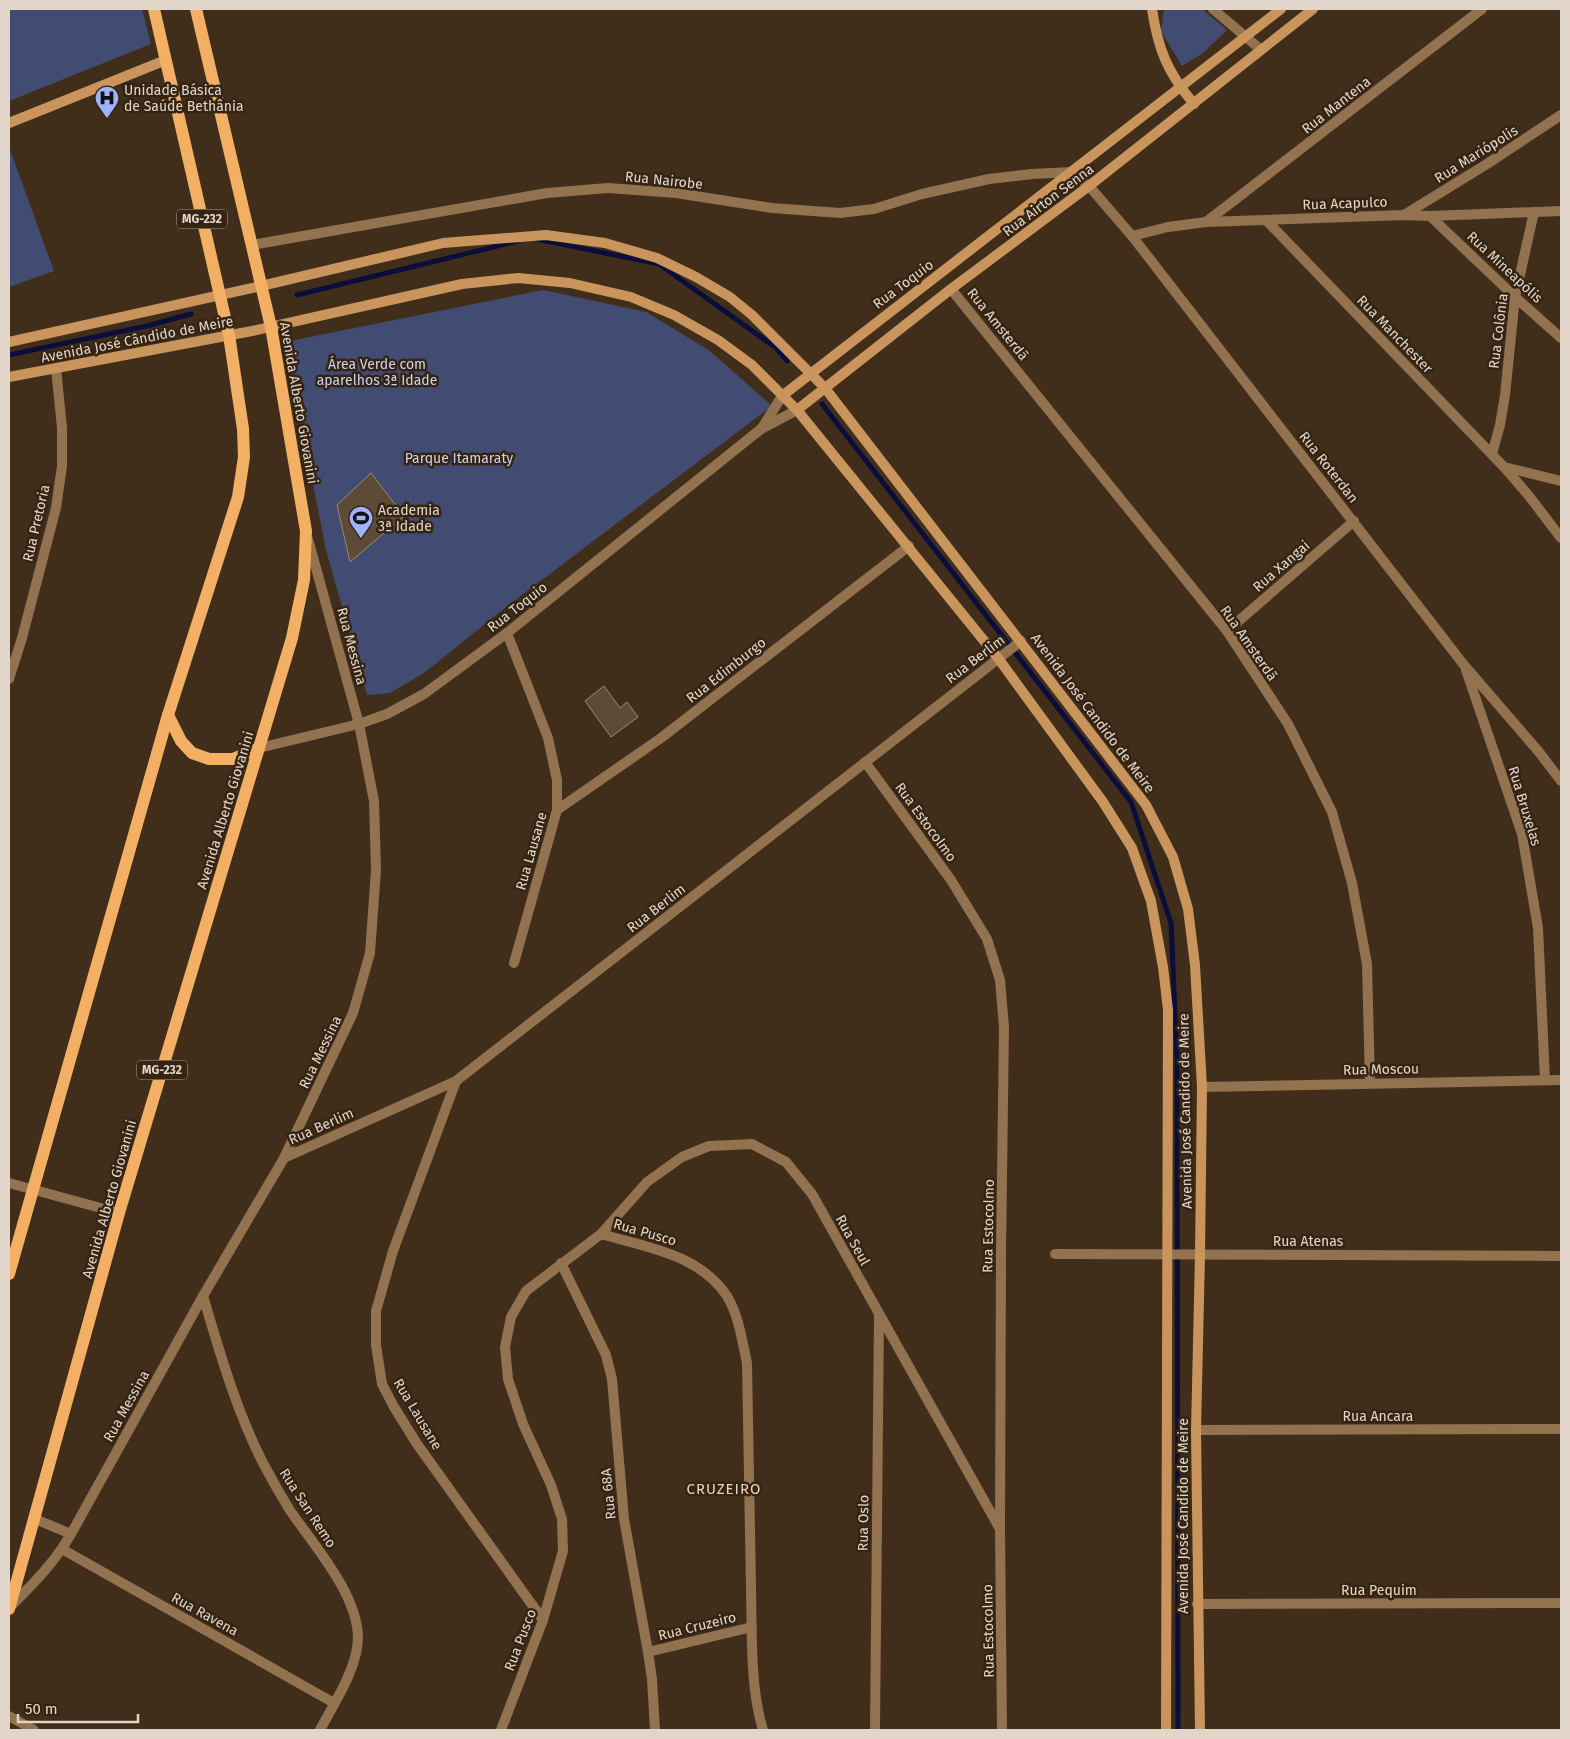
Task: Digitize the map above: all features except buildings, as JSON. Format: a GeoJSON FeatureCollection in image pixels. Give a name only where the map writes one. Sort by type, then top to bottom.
{"type":"FeatureCollection","features":[{"type":"Feature","properties":{"kind":"main road","name":"MG-232"},"geometry":{"type":"LineString","coordinates":[[9,1274],[168,715],[238,497],[244,457],[244,439],[230,335],[219,295],[154,9]]}},
{"type":"Feature","properties":{"kind":"main road","name":"Avenida Alberto Giovanini"},"geometry":{"type":"LineString","coordinates":[[9,1608],[119,1213],[292,638],[304,580],[306,531],[271,327],[196,9]]}},
{"type":"Feature","properties":{"kind":"main road"},"geometry":{"type":"LineString","coordinates":[[168,715],[181,740],[192,753],[209,759],[233,759],[259,748]]}},
{"type":"Feature","properties":{"kind":"street"},"geometry":{"type":"LineString","coordinates":[[1152,9],[1156,36],[1162,53],[1179,87],[1194,104]]}},
{"type":"Feature","properties":{"kind":"street"},"geometry":{"type":"LineString","coordinates":[[1213,9],[1260,50]]}},
{"type":"Feature","properties":{"kind":"street","name":"Rua Airton Senna"},"geometry":{"type":"LineString","coordinates":[[1072,172],[1281,9]]}},
{"type":"Feature","properties":{"kind":"street","name":"Rua Airton Senna"},"geometry":{"type":"LineString","coordinates":[[797,410],[951,288],[1089,186],[1313,9]]}},
{"type":"Feature","properties":{"kind":"street","name":"Rua Mantena"},"geometry":{"type":"LineString","coordinates":[[1206,222],[1482,9]]}},
{"type":"Feature","properties":{"kind":"street"},"geometry":{"type":"LineString","coordinates":[[9,123],[166,60]]}},
{"type":"Feature","properties":{"kind":"street","name":"Rua Mariópolis"},"geometry":{"type":"LineString","coordinates":[[1404,215],[1561,115]]}},
{"type":"Feature","properties":{"kind":"street","name":"Rua Nairobe"},"geometry":{"type":"LineString","coordinates":[[252,244],[547,193],[608,188],[676,193],[772,208],[840,213],[874,209],[922,194],[989,179],[1072,172]]}},
{"type":"Feature","properties":{"kind":"street","name":"Rua Roterdan"},"geometry":{"type":"LineString","coordinates":[[1072,172],[1089,186],[1132,236],[1464,665],[1539,752],[1561,781]]}},
{"type":"Feature","properties":{"kind":"street","name":"Rua Toquio"},"geometry":{"type":"LineString","coordinates":[[761,429],[782,396],[810,372],[1072,172]]}},
{"type":"Feature","properties":{"kind":"street","name":"Rua Acapulco"},"geometry":{"type":"LineString","coordinates":[[1132,236],[1168,227],[1206,222],[1561,211]]}},
{"type":"Feature","properties":{"kind":"street","name":"Rua Colônia"},"geometry":{"type":"LineString","coordinates":[[1492,454],[1500,425],[1505,394],[1515,297],[1534,212]]}},
{"type":"Feature","properties":{"kind":"street","name":"Rua Mineapólis"},"geometry":{"type":"LineString","coordinates":[[1430,216],[1561,338]]}},
{"type":"Feature","properties":{"kind":"street","name":"Rua Manchester"},"geometry":{"type":"LineString","coordinates":[[1266,220],[1492,454],[1529,496],[1561,538]]}},
{"type":"Feature","properties":{"kind":"street","name":"Avenida José Candido de Meire"},"geometry":{"type":"LineString","coordinates":[[261,286],[443,243],[546,235],[606,243],[657,258],[696,277],[730,297],[752,315],[825,388],[1009,650],[1132,848],[1151,901],[1163,967],[1168,1010],[1171,1254],[1166,1730]]}},
{"type":"Feature","properties":{"kind":"street","name":"Avenida José Candido de Meire"},"geometry":{"type":"LineString","coordinates":[[271,327],[462,284],[518,278],[570,283],[631,297],[674,315],[718,340],[752,365],[797,410],[909,546],[1009,650],[1146,805],[1173,858],[1190,918],[1195,965],[1202,1087],[1196,1430],[1200,1730]]}},
{"type":"Feature","properties":{"kind":"street","name":"Avenida José Cândido de Meire"},"geometry":{"type":"LineString","coordinates":[[9,342],[261,286]]}},
{"type":"Feature","properties":{"kind":"street","name":"Rua Amsterdã"},"geometry":{"type":"LineString","coordinates":[[951,288],[1227,632],[1288,724],[1332,812],[1352,883],[1367,964],[1370,1083]]}},
{"type":"Feature","properties":{"kind":"street","name":"Avenida José Cândido de Meire"},"geometry":{"type":"LineString","coordinates":[[9,377],[271,327]]}},
{"type":"Feature","properties":{"kind":"street","name":"Rua Pretoria"},"geometry":{"type":"LineString","coordinates":[[9,679],[22,638],[56,508],[62,466],[62,428],[56,368]]}},
{"type":"Feature","properties":{"kind":"street","name":"Rua Toquio"},"geometry":{"type":"LineString","coordinates":[[259,748],[358,724],[387,714],[424,694],[507,633],[761,429],[797,410]]}},
{"type":"Feature","properties":{"kind":"street"},"geometry":{"type":"LineString","coordinates":[[1504,467],[1561,481]]}},
{"type":"Feature","properties":{"kind":"street","name":"Rua Xangai"},"geometry":{"type":"LineString","coordinates":[[1227,632],[1354,522]]}},
{"type":"Feature","properties":{"kind":"street","name":"Rua Messina"},"geometry":{"type":"LineString","coordinates":[[9,1608],[62,1550],[203,1296],[284,1158],[353,1013],[370,953],[376,870],[374,801],[358,724],[306,531]]}},
{"type":"Feature","properties":{"kind":"street","name":"Rua Edimburgo"},"geometry":{"type":"LineString","coordinates":[[557,810],[661,738],[909,546]]}},
{"type":"Feature","properties":{"kind":"street","name":"Rua Lausane"},"geometry":{"type":"LineString","coordinates":[[507,633],[548,738],[557,780],[557,810],[514,963]]}},
{"type":"Feature","properties":{"kind":"street","name":"Rua Berlim"},"geometry":{"type":"LineString","coordinates":[[284,1158],[456,1081],[1009,650]]}},
{"type":"Feature","properties":{"kind":"street","name":"Rua Bruxelas"},"geometry":{"type":"LineString","coordinates":[[1464,665],[1522,834],[1538,928],[1545,1080]]}},
{"type":"Feature","properties":{"kind":"street","name":"Rua Estocolmo"},"geometry":{"type":"LineString","coordinates":[[865,762],[951,880],[987,939],[1000,980],[1004,1027],[1000,1529],[1002,1730]]}},
{"type":"Feature","properties":{"kind":"street","name":"Rua Moscou"},"geometry":{"type":"LineString","coordinates":[[1202,1087],[1561,1080]]}},
{"type":"Feature","properties":{"kind":"street","name":"Rua Lausane"},"geometry":{"type":"LineString","coordinates":[[456,1081],[393,1251],[376,1311],[376,1345],[382,1384],[417,1444],[542,1620]]}},
{"type":"Feature","properties":{"kind":"street","name":"Rua Seul"},"geometry":{"type":"LineString","coordinates":[[602,1234],[647,1182],[682,1157],[709,1146],[752,1144],[786,1162],[812,1194],[1000,1529]]}},
{"type":"Feature","properties":{"kind":"street"},"geometry":{"type":"LineString","coordinates":[[9,1183],[119,1213]]}},
{"type":"Feature","properties":{"kind":"street","name":"Rua Pusco"},"geometry":{"type":"LineString","coordinates":[[501,1730],[542,1620],[563,1551],[562,1519],[551,1485],[523,1424],[508,1379],[505,1347],[510,1316],[526,1291],[602,1234],[678,1256],[707,1274],[727,1297],[739,1324],[747,1363],[752,1627],[758,1715],[763,1730]]}},
{"type":"Feature","properties":{"kind":"street","name":"Rua Atenas"},"geometry":{"type":"LineString","coordinates":[[1055,1254],[1561,1256]]}},
{"type":"Feature","properties":{"kind":"street","name":"Rua 68A"},"geometry":{"type":"LineString","coordinates":[[562,1263],[606,1355],[612,1378],[624,1519],[652,1679],[655,1730]]}},
{"type":"Feature","properties":{"kind":"street","name":"Rua San Remo"},"geometry":{"type":"LineString","coordinates":[[203,1296],[231,1390],[247,1430],[288,1507],[332,1571],[354,1612],[358,1638],[354,1664],[320,1730]]}},
{"type":"Feature","properties":{"kind":"street","name":"Rua Oslo"},"geometry":{"type":"LineString","coordinates":[[875,1730],[880,1315]]}},
{"type":"Feature","properties":{"kind":"street","name":"Rua Ancara"},"geometry":{"type":"LineString","coordinates":[[1196,1430],[1561,1429]]}},
{"type":"Feature","properties":{"kind":"street"},"geometry":{"type":"LineString","coordinates":[[35,1519],[71,1534]]}},
{"type":"Feature","properties":{"kind":"street","name":"Rua Ravena"},"geometry":{"type":"LineString","coordinates":[[62,1550],[334,1703]]}},
{"type":"Feature","properties":{"kind":"street","name":"Rua Pequim"},"geometry":{"type":"LineString","coordinates":[[1197,1604],[1561,1603]]}},
{"type":"Feature","properties":{"kind":"street","name":"Rua Cruzeiro"},"geometry":{"type":"LineString","coordinates":[[648,1652],[752,1627]]}},
{"type":"Feature","properties":{"kind":"street"},"geometry":{"type":"LineString","coordinates":[[9,1716],[34,1730]]}},
{"type":"Feature","properties":{"kind":"green space"},"geometry":{"type":"Polygon","coordinates":[[[9,9],[142,9],[151,44],[9,101],[9,9]]]}},
{"type":"Feature","properties":{"kind":"green space"},"geometry":{"type":"Polygon","coordinates":[[[1164,9],[1202,9],[1227,30],[1203,53],[1182,66],[1161,31],[1164,9]]]}},
{"type":"Feature","properties":{"kind":"green space"},"geometry":{"type":"Polygon","coordinates":[[[9,147],[54,271],[9,287],[9,147]]]}},
{"type":"Feature","properties":{"kind":"green space","name":"Parque Itamaraty"},"geometry":{"type":"Polygon","coordinates":[[[543,290],[646,312],[710,351],[772,406],[506,607],[424,673],[390,693],[367,695],[326,550],[285,342],[543,290]]]}},
{"type":"Feature","properties":{"kind":"waterway"},"geometry":{"type":"LineString","coordinates":[[536,239],[659,264],[776,348],[787,361]]}},
{"type":"Feature","properties":{"kind":"waterway"},"geometry":{"type":"LineString","coordinates":[[297,295],[518,241]]}},
{"type":"Feature","properties":{"kind":"waterway"},"geometry":{"type":"LineString","coordinates":[[9,355],[147,326],[191,314]]}},
{"type":"Feature","properties":{"kind":"waterway"},"geometry":{"type":"LineString","coordinates":[[822,404],[1131,802],[1171,923],[1177,1057],[1178,1730]]}},
{"type":"Feature","properties":{"kind":"place","name":"Unidade Básica de Saúde Bethânia"},"geometry":{"type":"Point","coordinates":[107,119]}},
{"type":"Feature","properties":{"kind":"place","name":"Academia 3ª Idade"},"geometry":{"type":"Point","coordinates":[361,539]}},
{"type":"Feature","properties":{"kind":"district","name":"CRUZEIRO"},"geometry":{"type":"Point","coordinates":[724,1489]}},
{"type":"Feature","properties":{"kind":"park label","name":"Área Verde com aparelhos 3ª Idade"},"geometry":{"type":"Point","coordinates":[377,372]}}]}
